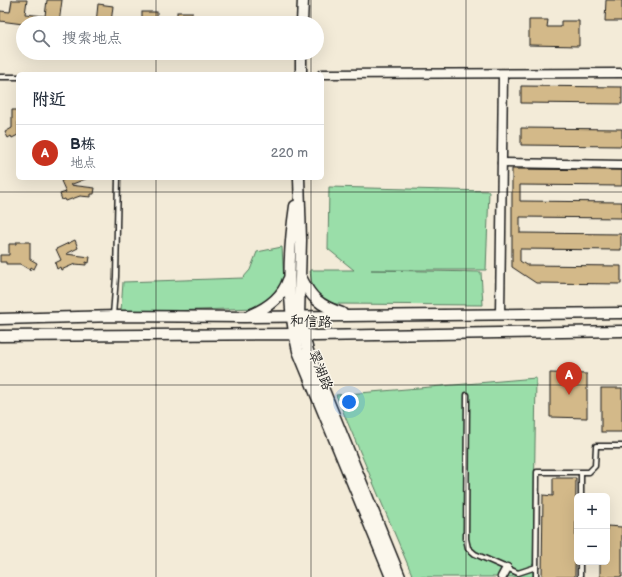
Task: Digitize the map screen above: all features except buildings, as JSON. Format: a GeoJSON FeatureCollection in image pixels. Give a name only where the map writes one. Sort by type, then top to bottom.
{"type":"FeatureCollection","features":[{"type":"Feature","properties":{"kind":"street"},"geometry":{"type":"LineString","coordinates":[[302,16],[303,0]]}},
{"type":"Feature","properties":{"kind":"street"},"geometry":{"type":"LineString","coordinates":[[301,60],[301,72]]}},
{"type":"Feature","properties":{"kind":"street"},"geometry":{"type":"LineString","coordinates":[[324,74],[622,73]]}},
{"type":"Feature","properties":{"kind":"street"},"geometry":{"type":"LineString","coordinates":[[500,314],[503,74]]}},
{"type":"Feature","properties":{"kind":"street"},"geometry":{"type":"LineString","coordinates":[[502,163],[622,164]]}},
{"type":"Feature","properties":{"kind":"street","name":"翠湖路"},"geometry":{"type":"LineString","coordinates":[[299,181],[290,240],[295,276],[295,317],[298,334],[298,351],[391,577]]}},
{"type":"Feature","properties":{"kind":"street"},"geometry":{"type":"LineString","coordinates":[[245,317],[261,310],[277,298],[295,276],[319,303],[327,308],[352,316]]}},
{"type":"Feature","properties":{"kind":"street","name":"和信路"},"geometry":{"type":"LineString","coordinates":[[0,319],[113,316],[295,317],[622,313]]}},
{"type":"Feature","properties":{"kind":"street","name":"和信路"},"geometry":{"type":"LineString","coordinates":[[0,336],[298,334],[315,336],[622,331]]}},
{"type":"Feature","properties":{"kind":"street","name":"翠湖路"},"geometry":{"type":"LineString","coordinates":[[298,334],[308,351],[400,577]]}},
{"type":"Feature","properties":{"kind":"street"},"geometry":{"type":"LineString","coordinates":[[502,577],[506,568]]}},
{"type":"Feature","properties":{"kind":"lane"},"geometry":{"type":"LineString","coordinates":[[0,77],[16,77]]}},
{"type":"Feature","properties":{"kind":"lane"},"geometry":{"type":"LineString","coordinates":[[113,316],[116,277],[118,180]]}},
{"type":"Feature","properties":{"kind":"lane"},"geometry":{"type":"LineString","coordinates":[[467,395],[466,543],[471,552],[518,573],[536,568]]}},
{"type":"Feature","properties":{"kind":"lane"},"geometry":{"type":"LineString","coordinates":[[536,577],[537,472],[589,472],[595,466],[596,446],[622,446]]}},
{"type":"Feature","properties":{"kind":"lane"},"geometry":{"type":"LineString","coordinates":[[581,473],[581,493]]}},
{"type":"Feature","properties":{"kind":"lane"},"geometry":{"type":"LineString","coordinates":[[580,565],[580,577]]}},
{"type":"Feature","properties":{"kind":"green space"},"geometry":{"type":"Polygon","coordinates":[[[329,187],[489,191],[486,270],[371,270],[481,272],[483,305],[334,304],[319,295],[313,288],[310,270],[354,270],[328,249],[329,187]]]}},
{"type":"Feature","properties":{"kind":"green space"},"geometry":{"type":"Polygon","coordinates":[[[282,247],[284,282],[279,292],[257,308],[121,311],[123,282],[243,278],[250,270],[257,252],[282,247]]]}},
{"type":"Feature","properties":{"kind":"green space"},"geometry":{"type":"Polygon","coordinates":[[[536,378],[533,577],[413,577],[336,395],[536,378]]]}},
{"type":"Feature","properties":{"kind":"place","name":"B栋"},"geometry":{"type":"Point","coordinates":[569,395]}}]}
